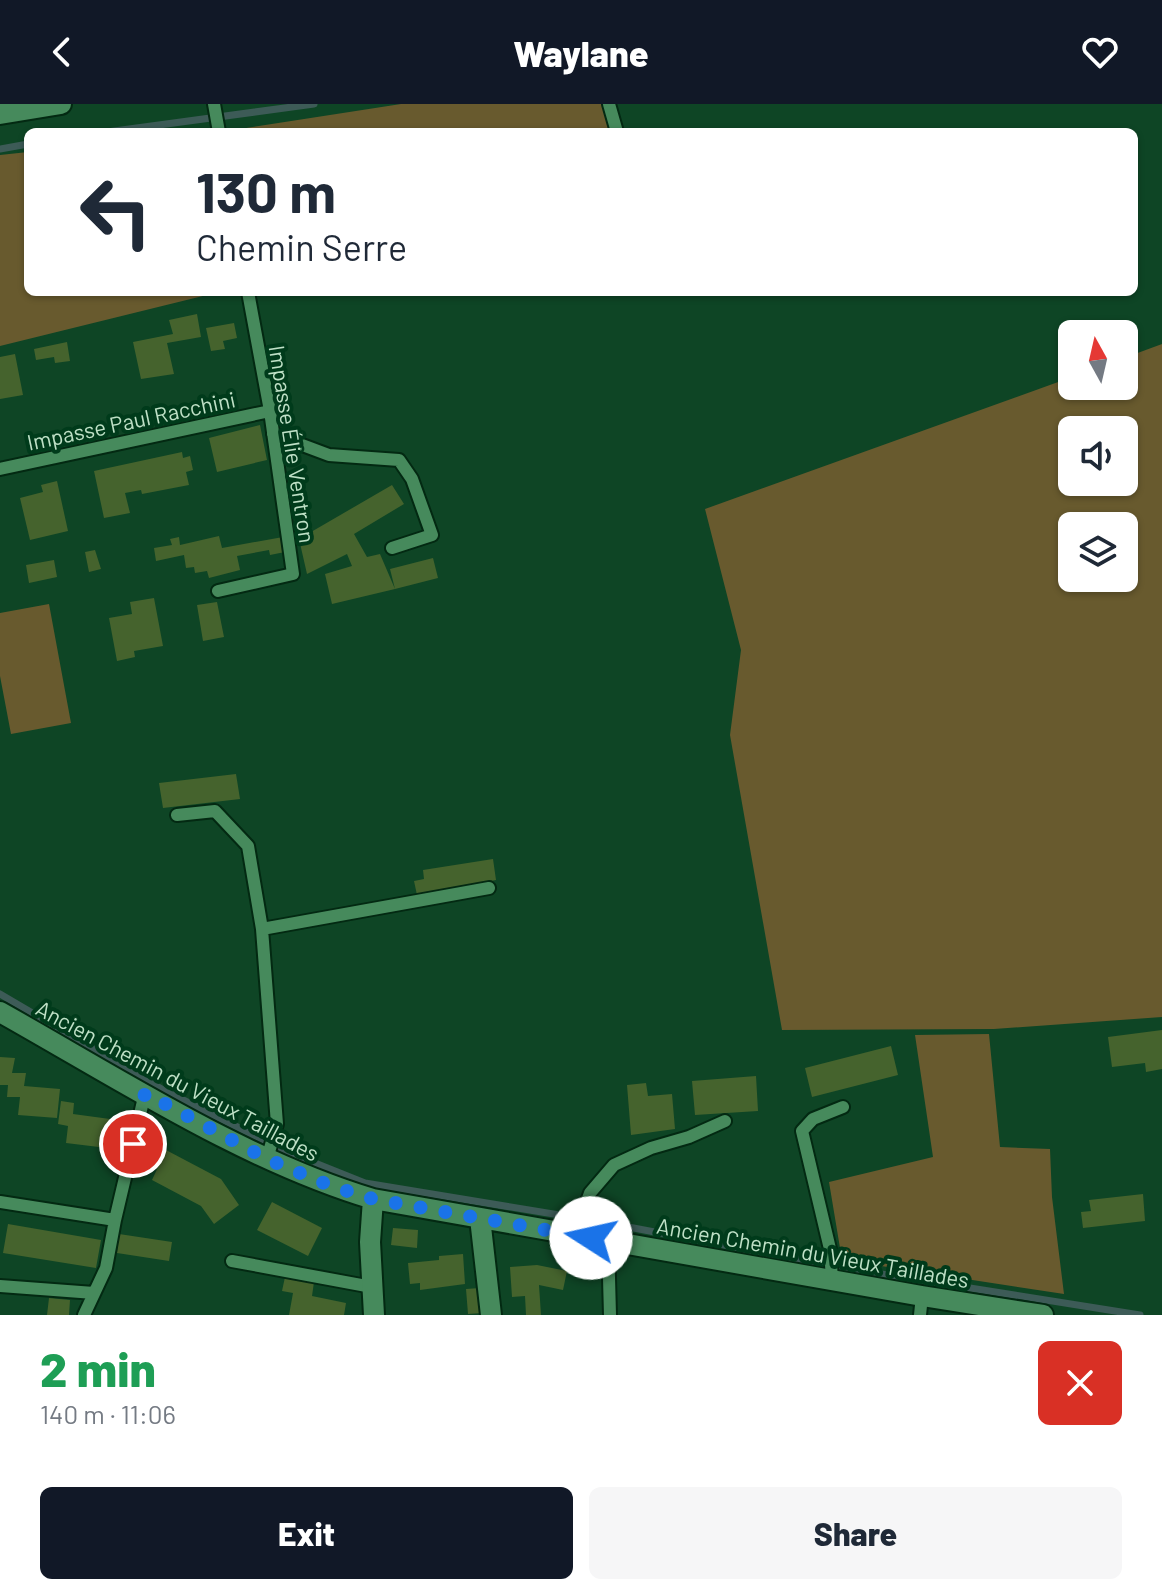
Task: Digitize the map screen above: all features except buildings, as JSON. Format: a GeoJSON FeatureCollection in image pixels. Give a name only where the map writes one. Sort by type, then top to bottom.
{"type":"FeatureCollection","features":[{"type":"Feature","properties":{"kind":"street"},"geometry":{"type":"LineString","coordinates":[[0,114],[61,104]]}},
{"type":"Feature","properties":{"kind":"street","name":"Ancien Chemin du Vieux Taillades"},"geometry":{"type":"LineString","coordinates":[[0,1012],[267,1159],[331,1186],[373,1199],[832,1280],[921,1306],[1043,1315]]}},
{"type":"Feature","properties":{"kind":"street"},"geometry":{"type":"LineString","coordinates":[[373,1199],[370,1242],[374,1315]]}},
{"type":"Feature","properties":{"kind":"street"},"geometry":{"type":"LineString","coordinates":[[480,1218],[491,1315]]}},
{"type":"Feature","properties":{"kind":"lane"},"geometry":{"type":"LineString","coordinates":[[214,104],[218,128]]}},
{"type":"Feature","properties":{"kind":"lane"},"geometry":{"type":"LineString","coordinates":[[609,104],[616,128]]}},
{"type":"Feature","properties":{"kind":"lane","name":"Impasse Élie Ventron"},"geometry":{"type":"LineString","coordinates":[[218,591],[293,574],[270,411],[249,296]]}},
{"type":"Feature","properties":{"kind":"lane","name":"Impasse Paul Racchini"},"geometry":{"type":"LineString","coordinates":[[0,469],[270,411]]}},
{"type":"Feature","properties":{"kind":"lane"},"geometry":{"type":"LineString","coordinates":[[273,434],[329,455],[399,460],[412,479],[432,535],[392,548]]}},
{"type":"Feature","properties":{"kind":"lane"},"geometry":{"type":"LineString","coordinates":[[177,815],[215,811],[248,846],[262,929],[277,1124],[267,1159]]}},
{"type":"Feature","properties":{"kind":"lane"},"geometry":{"type":"LineString","coordinates":[[262,929],[489,888]]}},
{"type":"Feature","properties":{"kind":"lane"},"geometry":{"type":"LineString","coordinates":[[84,1315],[106,1268],[145,1093]]}},
{"type":"Feature","properties":{"kind":"lane"},"geometry":{"type":"LineString","coordinates":[[832,1280],[830,1249],[802,1131],[813,1119],[843,1107]]}},
{"type":"Feature","properties":{"kind":"lane"},"geometry":{"type":"LineString","coordinates":[[575,1235],[590,1193],[614,1165],[725,1121]]}},
{"type":"Feature","properties":{"kind":"lane"},"geometry":{"type":"LineString","coordinates":[[0,1202],[115,1220]]}},
{"type":"Feature","properties":{"kind":"lane"},"geometry":{"type":"LineString","coordinates":[[608,1241],[610,1315]]}},
{"type":"Feature","properties":{"kind":"lane"},"geometry":{"type":"LineString","coordinates":[[232,1261],[372,1287]]}},
{"type":"Feature","properties":{"kind":"lane"},"geometry":{"type":"LineString","coordinates":[[0,1286],[94,1293]]}},
{"type":"Feature","properties":{"kind":"shaded area"},"geometry":{"type":"Polygon","coordinates":[[[401,104],[604,104],[610,128],[246,128],[401,104]]]}},
{"type":"Feature","properties":{"kind":"shaded area"},"geometry":{"type":"Polygon","coordinates":[[[24,152],[24,296],[203,296],[0,346],[0,155],[24,152]]]}},
{"type":"Feature","properties":{"kind":"shaded area"},"geometry":{"type":"Polygon","coordinates":[[[1162,344],[1162,1017],[994,1029],[782,1030],[730,735],[741,650],[705,509],[1058,382],[1058,400],[1138,400],[1138,353],[1162,344]]]}},
{"type":"Feature","properties":{"kind":"shaded area"},"geometry":{"type":"Polygon","coordinates":[[[49,604],[71,723],[11,734],[0,676],[0,613],[49,604]]]}},
{"type":"Feature","properties":{"kind":"shaded area"},"geometry":{"type":"Polygon","coordinates":[[[989,1034],[1000,1147],[1050,1149],[1052,1197],[1064,1294],[842,1260],[829,1182],[933,1157],[915,1035],[989,1034]]]}},
{"type":"Feature","properties":{"kind":"waterway"},"geometry":{"type":"LineString","coordinates":[[137,128],[314,104]]}},
{"type":"Feature","properties":{"kind":"waterway"},"geometry":{"type":"LineString","coordinates":[[0,149],[24,145]]}},
{"type":"Feature","properties":{"kind":"waterway"},"geometry":{"type":"LineString","coordinates":[[0,994],[165,1091],[290,1153],[365,1183],[602,1222],[850,1269],[1140,1315]]}},
{"type":"Feature","properties":{"kind":"route"},"geometry":{"type":"LineString","coordinates":[[133,1144],[145,1093],[267,1159],[331,1186],[373,1199],[591,1238]]}}]}
